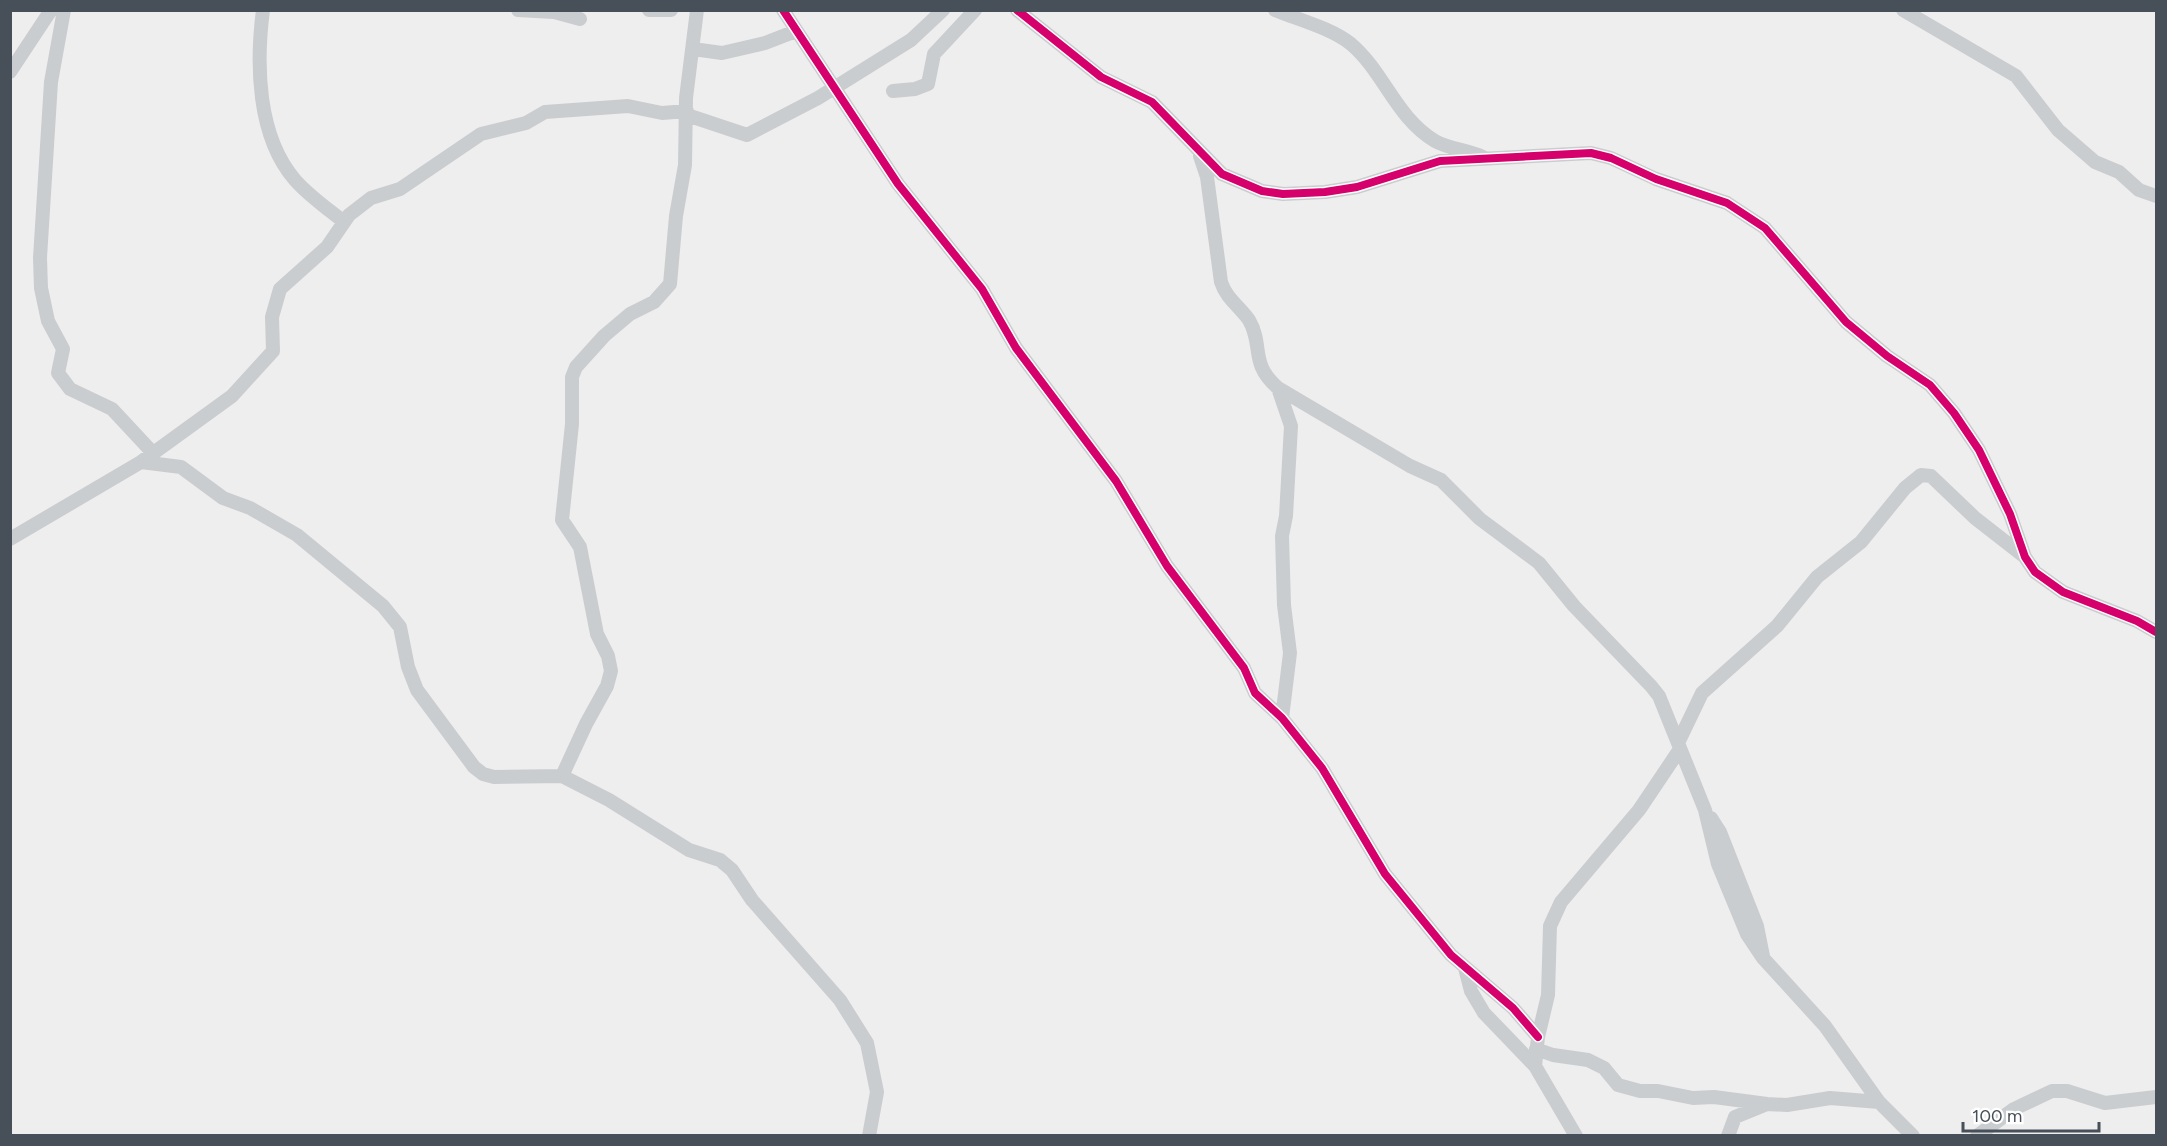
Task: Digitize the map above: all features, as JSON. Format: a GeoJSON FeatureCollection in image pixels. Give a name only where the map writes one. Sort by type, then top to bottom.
{"type":"FeatureCollection","features":[{"type":"Feature","properties":{"kind":"street"},"geometry":{"type":"LineString","coordinates":[[10,72],[51,10]]}},
{"type":"Feature","properties":{"kind":"street"},"geometry":{"type":"LineString","coordinates":[[64,10],[51,82],[40,288],[48,321],[63,349],[58,373],[60,379],[70,389],[112,409],[153,453]]}},
{"type":"Feature","properties":{"kind":"street"},"geometry":{"type":"LineString","coordinates":[[263,10],[260,34],[262,95],[272,137],[288,171],[296,181],[344,222]]}},
{"type":"Feature","properties":{"kind":"street"},"geometry":{"type":"LineString","coordinates":[[518,10],[554,12],[580,19]]}},
{"type":"Feature","properties":{"kind":"street"},"geometry":{"type":"LineString","coordinates":[[649,10],[671,10]]}},
{"type":"Feature","properties":{"kind":"street"},"geometry":{"type":"LineString","coordinates":[[562,776],[585,724],[607,686],[611,670],[608,656],[597,634],[580,547],[562,520],[572,424],[572,377],[576,367],[604,336],[630,314],[654,302],[670,285],[676,216],[685,165],[687,113],[697,10]]}},
{"type":"Feature","properties":{"kind":"street"},"geometry":{"type":"LineString","coordinates":[[783,10],[898,184],[982,289],[1022,357],[1047,386],[1119,486],[1167,566],[1244,668],[1256,693],[1282,718],[1337,790],[1385,874],[1433,934],[1466,968],[1513,1008],[1537,1043],[1552,1055],[1582,1059],[1601,1066],[1618,1085],[1626,1089],[1767,1104],[1787,1105],[1830,1098],[1879,1102]]}},
{"type":"Feature","properties":{"kind":"street"},"geometry":{"type":"LineString","coordinates":[[10,539],[118,478],[232,396],[270,357],[275,345],[272,317],[280,289],[316,259],[349,215],[371,198],[396,192],[481,134],[526,123],[545,112],[628,106],[662,113],[687,113],[747,135],[834,88],[911,40],[943,10]]}},
{"type":"Feature","properties":{"kind":"street"},"geometry":{"type":"LineString","coordinates":[[893,91],[915,89],[928,84],[934,54],[975,10]]}},
{"type":"Feature","properties":{"kind":"street"},"geometry":{"type":"LineString","coordinates":[[1017,10],[1093,71],[1145,97],[1222,174],[1242,185],[1262,191],[1283,194],[1357,187],[1440,161],[1565,153],[1602,155],[1656,178],[1727,203],[1746,213],[1765,228],[1846,322],[1887,357],[1930,385],[1954,413],[1989,471],[2010,514],[2025,557]]}},
{"type":"Feature","properties":{"kind":"street"},"geometry":{"type":"LineString","coordinates":[[1275,10],[1348,42],[1369,63],[1403,114],[1415,125],[1437,142],[1485,158]]}},
{"type":"Feature","properties":{"kind":"street"},"geometry":{"type":"LineString","coordinates":[[1903,10],[2009,71],[2022,82],[2058,130],[2095,162],[2119,172],[2139,190],[2157,196]]}},
{"type":"Feature","properties":{"kind":"street"},"geometry":{"type":"LineString","coordinates":[[693,49],[723,53],[765,43],[796,30]]}},
{"type":"Feature","properties":{"kind":"street"},"geometry":{"type":"LineString","coordinates":[[1200,154],[1207,177],[1221,282],[1250,323],[1263,372],[1278,388],[1410,466],[1436,476],[1480,519],[1539,563],[1574,606],[1659,696],[1705,810],[1718,864],[1742,926],[1763,958],[1825,1026],[1879,1102],[1913,1136]]}},
{"type":"Feature","properties":{"kind":"street"},"geometry":{"type":"LineString","coordinates":[[1278,388],[1291,426],[1286,516],[1282,536],[1284,605],[1290,653],[1282,718]]}},
{"type":"Feature","properties":{"kind":"street"},"geometry":{"type":"LineString","coordinates":[[141,462],[181,466],[223,498],[250,508],[297,535],[362,586],[394,617],[400,627],[408,667],[417,690],[474,767],[483,774],[494,777],[562,776],[602,796],[689,850],[720,860],[738,876],[752,900],[840,1000],[867,1043],[877,1092],[869,1136]]}},
{"type":"Feature","properties":{"kind":"street"},"geometry":{"type":"LineString","coordinates":[[1534,1066],[1548,996],[1550,926],[1555,912],[1639,810],[1679,746],[1702,693],[1777,626],[1817,577],[1861,542],[1905,488],[1921,475],[1930,476],[1975,518],[2025,557],[2042,579],[2063,592],[2137,621],[2157,632]]}},
{"type":"Feature","properties":{"kind":"street"},"geometry":{"type":"LineString","coordinates":[[1466,968],[1471,991],[1484,1013],[1534,1066],[1576,1136]]}},
{"type":"Feature","properties":{"kind":"street"},"geometry":{"type":"LineString","coordinates":[[1977,1136],[2014,1108],[2052,1091],[2067,1091],[2105,1103],[2157,1097]]}},
{"type":"Feature","properties":{"kind":"street"},"geometry":{"type":"LineString","coordinates":[[1728,1136],[1735,1117],[1759,1110],[1767,1104]]}},
{"type":"Feature","properties":{"kind":"cycle path"},"geometry":{"type":"LineString","coordinates":[[783,10],[898,184],[982,289],[1016,348],[1116,481],[1167,566],[1244,668],[1255,693],[1282,718],[1322,768],[1385,874],[1451,955],[1513,1008],[1538,1037]]}},
{"type":"Feature","properties":{"kind":"cycle path"},"geometry":{"type":"LineString","coordinates":[[1017,10],[1101,77],[1152,102],[1222,174],[1262,191],[1283,194],[1325,192],[1357,187],[1440,161],[1591,153],[1611,158],[1656,179],[1727,203],[1765,228],[1846,322],[1887,356],[1930,385],[1954,413],[1979,450],[2010,514],[2025,557],[2035,572],[2063,592],[2137,621],[2156,632]]}}]}
